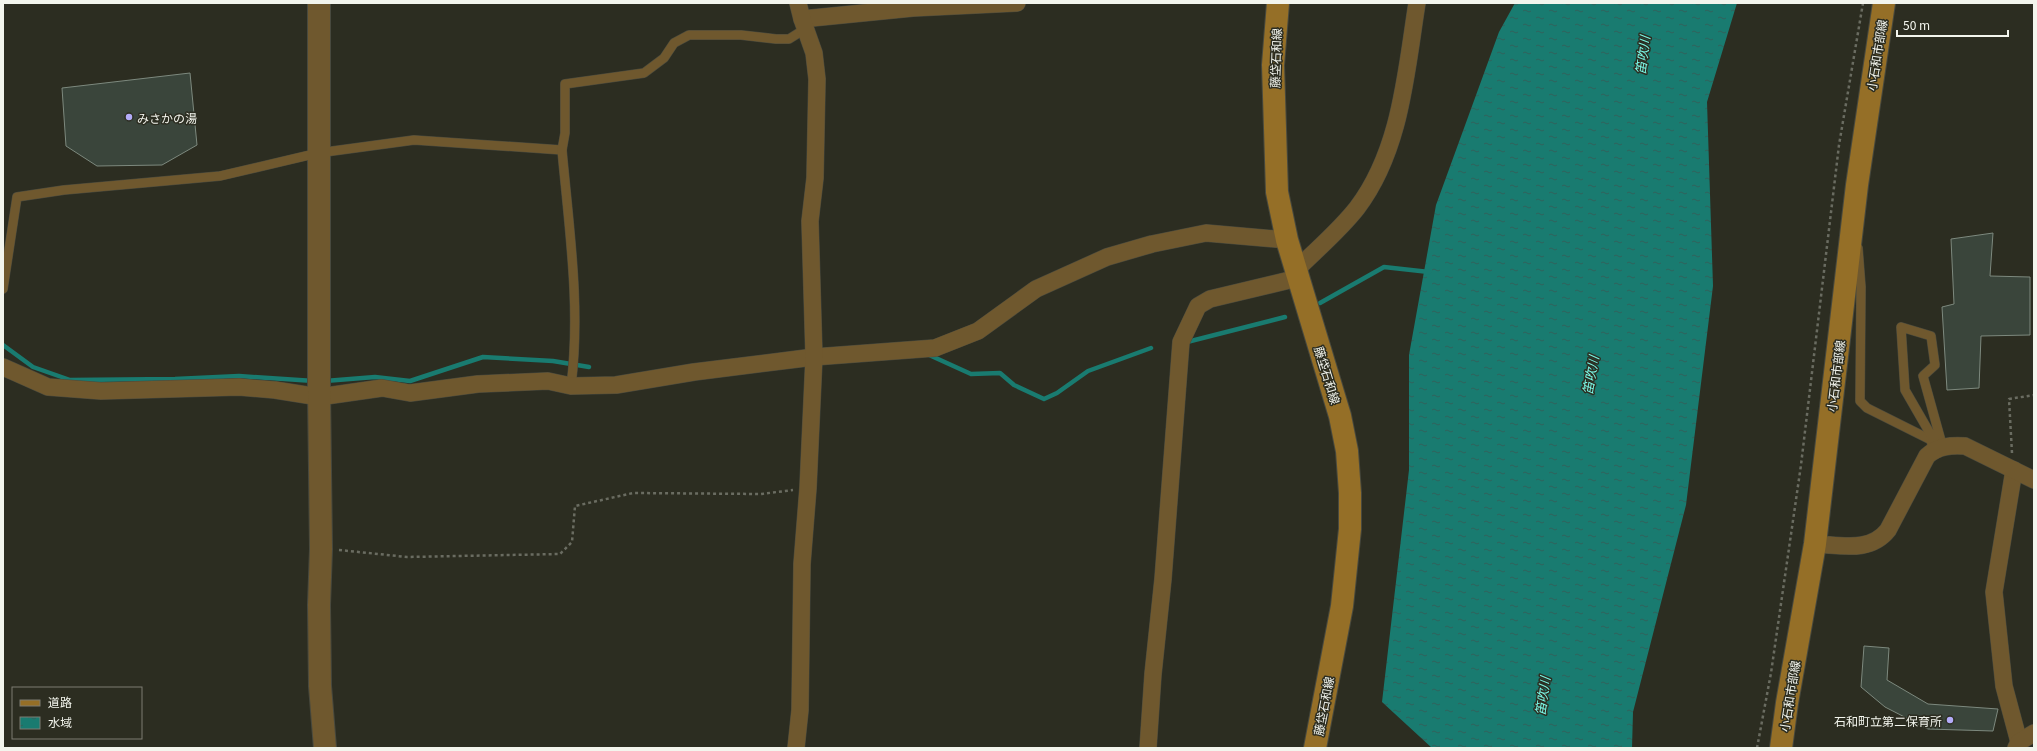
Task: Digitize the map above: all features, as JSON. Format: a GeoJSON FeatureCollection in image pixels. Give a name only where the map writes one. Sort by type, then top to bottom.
{"type":"FeatureCollection","features":[{"type":"Feature","properties":{"kind":"main road","name":"藤垈石和線"},"geometry":{"type":"LineString","coordinates":[[1278,3],[1273,65],[1277,192],[1287,240],[1329,378],[1347,451],[1350,493],[1350,530],[1342,606],[1315,748]]}},
{"type":"Feature","properties":{"kind":"main road","name":"小石和市部線"},"geometry":{"type":"LineString","coordinates":[[1781,748],[1815,544],[1865,124],[1884,3]]}},
{"type":"Feature","properties":{"kind":"street"},"geometry":{"type":"LineString","coordinates":[[319,3],[318,152],[321,549],[319,605],[320,686],[325,748]]}},
{"type":"Feature","properties":{"kind":"street"},"geometry":{"type":"LineString","coordinates":[[796,748],[800,710],[802,564],[808,488],[814,357],[810,221],[815,178],[817,79],[814,53],[802,17],[913,8],[1017,3]]}},
{"type":"Feature","properties":{"kind":"street"},"geometry":{"type":"LineString","coordinates":[[1148,748],[1153,674],[1163,579],[1181,342],[1198,306],[1210,299],[1297,276],[1357,208],[1380,170],[1392,138],[1402,94],[1417,3]]}},
{"type":"Feature","properties":{"kind":"street"},"geometry":{"type":"LineString","coordinates":[[3,379],[3,367],[48,387],[101,391],[239,387],[275,390],[319,386],[382,388],[410,393],[494,383],[572,379],[616,384],[694,372],[814,357],[935,348],[978,332],[1036,289],[1107,257],[1152,244],[1206,233],[1287,240]]}},
{"type":"Feature","properties":{"kind":"street"},"geometry":{"type":"LineString","coordinates":[[1815,544],[1863,546],[1881,539],[1888,530],[1927,456],[1938,449],[1952,445],[1965,446],[2034,480]]}},
{"type":"Feature","properties":{"kind":"street"},"geometry":{"type":"LineString","coordinates":[[2014,470],[1994,592],[2004,686],[2017,745],[2034,733]]}},
{"type":"Feature","properties":{"kind":"lane"},"geometry":{"type":"LineString","coordinates":[[572,379],[575,312],[562,150],[565,132],[564,84],[644,73],[664,58],[674,43],[689,36],[741,34],[776,39],[789,39],[802,17]]}},
{"type":"Feature","properties":{"kind":"lane"},"geometry":{"type":"LineString","coordinates":[[3,289],[17,197],[64,190],[220,176],[318,152],[414,140],[562,150]]}},
{"type":"Feature","properties":{"kind":"lane"},"geometry":{"type":"LineString","coordinates":[[1851,237],[1858,245],[1861,286],[1860,401],[1867,408],[1931,440],[1938,449]]}},
{"type":"Feature","properties":{"kind":"lane"},"geometry":{"type":"LineString","coordinates":[[1901,327],[1931,336],[1935,365],[1923,376],[1938,449],[1905,390],[1901,327]]}},
{"type":"Feature","properties":{"kind":"path"},"geometry":{"type":"LineString","coordinates":[[1757,748],[1771,673],[1801,465],[1839,145],[1863,3]]}},
{"type":"Feature","properties":{"kind":"path"},"geometry":{"type":"LineString","coordinates":[[2014,470],[2009,399],[2034,395]]}},
{"type":"Feature","properties":{"kind":"path"},"geometry":{"type":"LineString","coordinates":[[321,549],[407,557],[560,554],[572,542],[575,506],[633,493],[761,494],[808,488]]}},
{"type":"Feature","properties":{"kind":"water","name":"笛吹川"},"geometry":{"type":"Polygon","coordinates":[[[1515,3],[1737,3],[1707,102],[1713,286],[1686,505],[1633,712],[1632,748],[1432,748],[1382,702],[1409,470],[1409,355],[1436,205],[1499,32],[1515,3]]]}},
{"type":"Feature","properties":{"kind":"building","name":"みさかの湯"},"geometry":{"type":"Polygon","coordinates":[[[190,73],[197,145],[162,165],[97,166],[66,146],[62,88],[190,73]]]}},
{"type":"Feature","properties":{"kind":"building"},"geometry":{"type":"Polygon","coordinates":[[[1993,233],[1990,276],[2030,277],[2030,335],[1981,336],[1979,388],[1947,390],[1942,307],[1954,304],[1951,239],[1993,233]]]}},
{"type":"Feature","properties":{"kind":"building"},"geometry":{"type":"Polygon","coordinates":[[[1864,646],[1889,648],[1887,680],[1928,704],[1998,709],[1993,731],[1928,729],[1885,707],[1861,687],[1864,646]]]}},
{"type":"Feature","properties":{"kind":"waterway"},"geometry":{"type":"LineString","coordinates":[[1320,303],[1384,267],[1429,272]]}},
{"type":"Feature","properties":{"kind":"waterway"},"geometry":{"type":"LineString","coordinates":[[1187,342],[1285,317]]}},
{"type":"Feature","properties":{"kind":"waterway"},"geometry":{"type":"LineString","coordinates":[[3,345],[33,367],[70,380],[175,379],[239,376],[314,381]]}},
{"type":"Feature","properties":{"kind":"waterway"},"geometry":{"type":"LineString","coordinates":[[927,354],[971,374],[1000,373],[1014,385],[1044,399],[1057,393],[1088,371],[1151,348]]}},
{"type":"Feature","properties":{"kind":"waterway"},"geometry":{"type":"LineString","coordinates":[[325,381],[375,377],[410,381],[483,357],[553,361],[589,367]]}},
{"type":"Feature","properties":{"kind":"place","name":"みさかの湯"},"geometry":{"type":"Point","coordinates":[129,117]}},
{"type":"Feature","properties":{"kind":"place","name":"石和町立第二保育所"},"geometry":{"type":"Point","coordinates":[1950,720]}}]}
